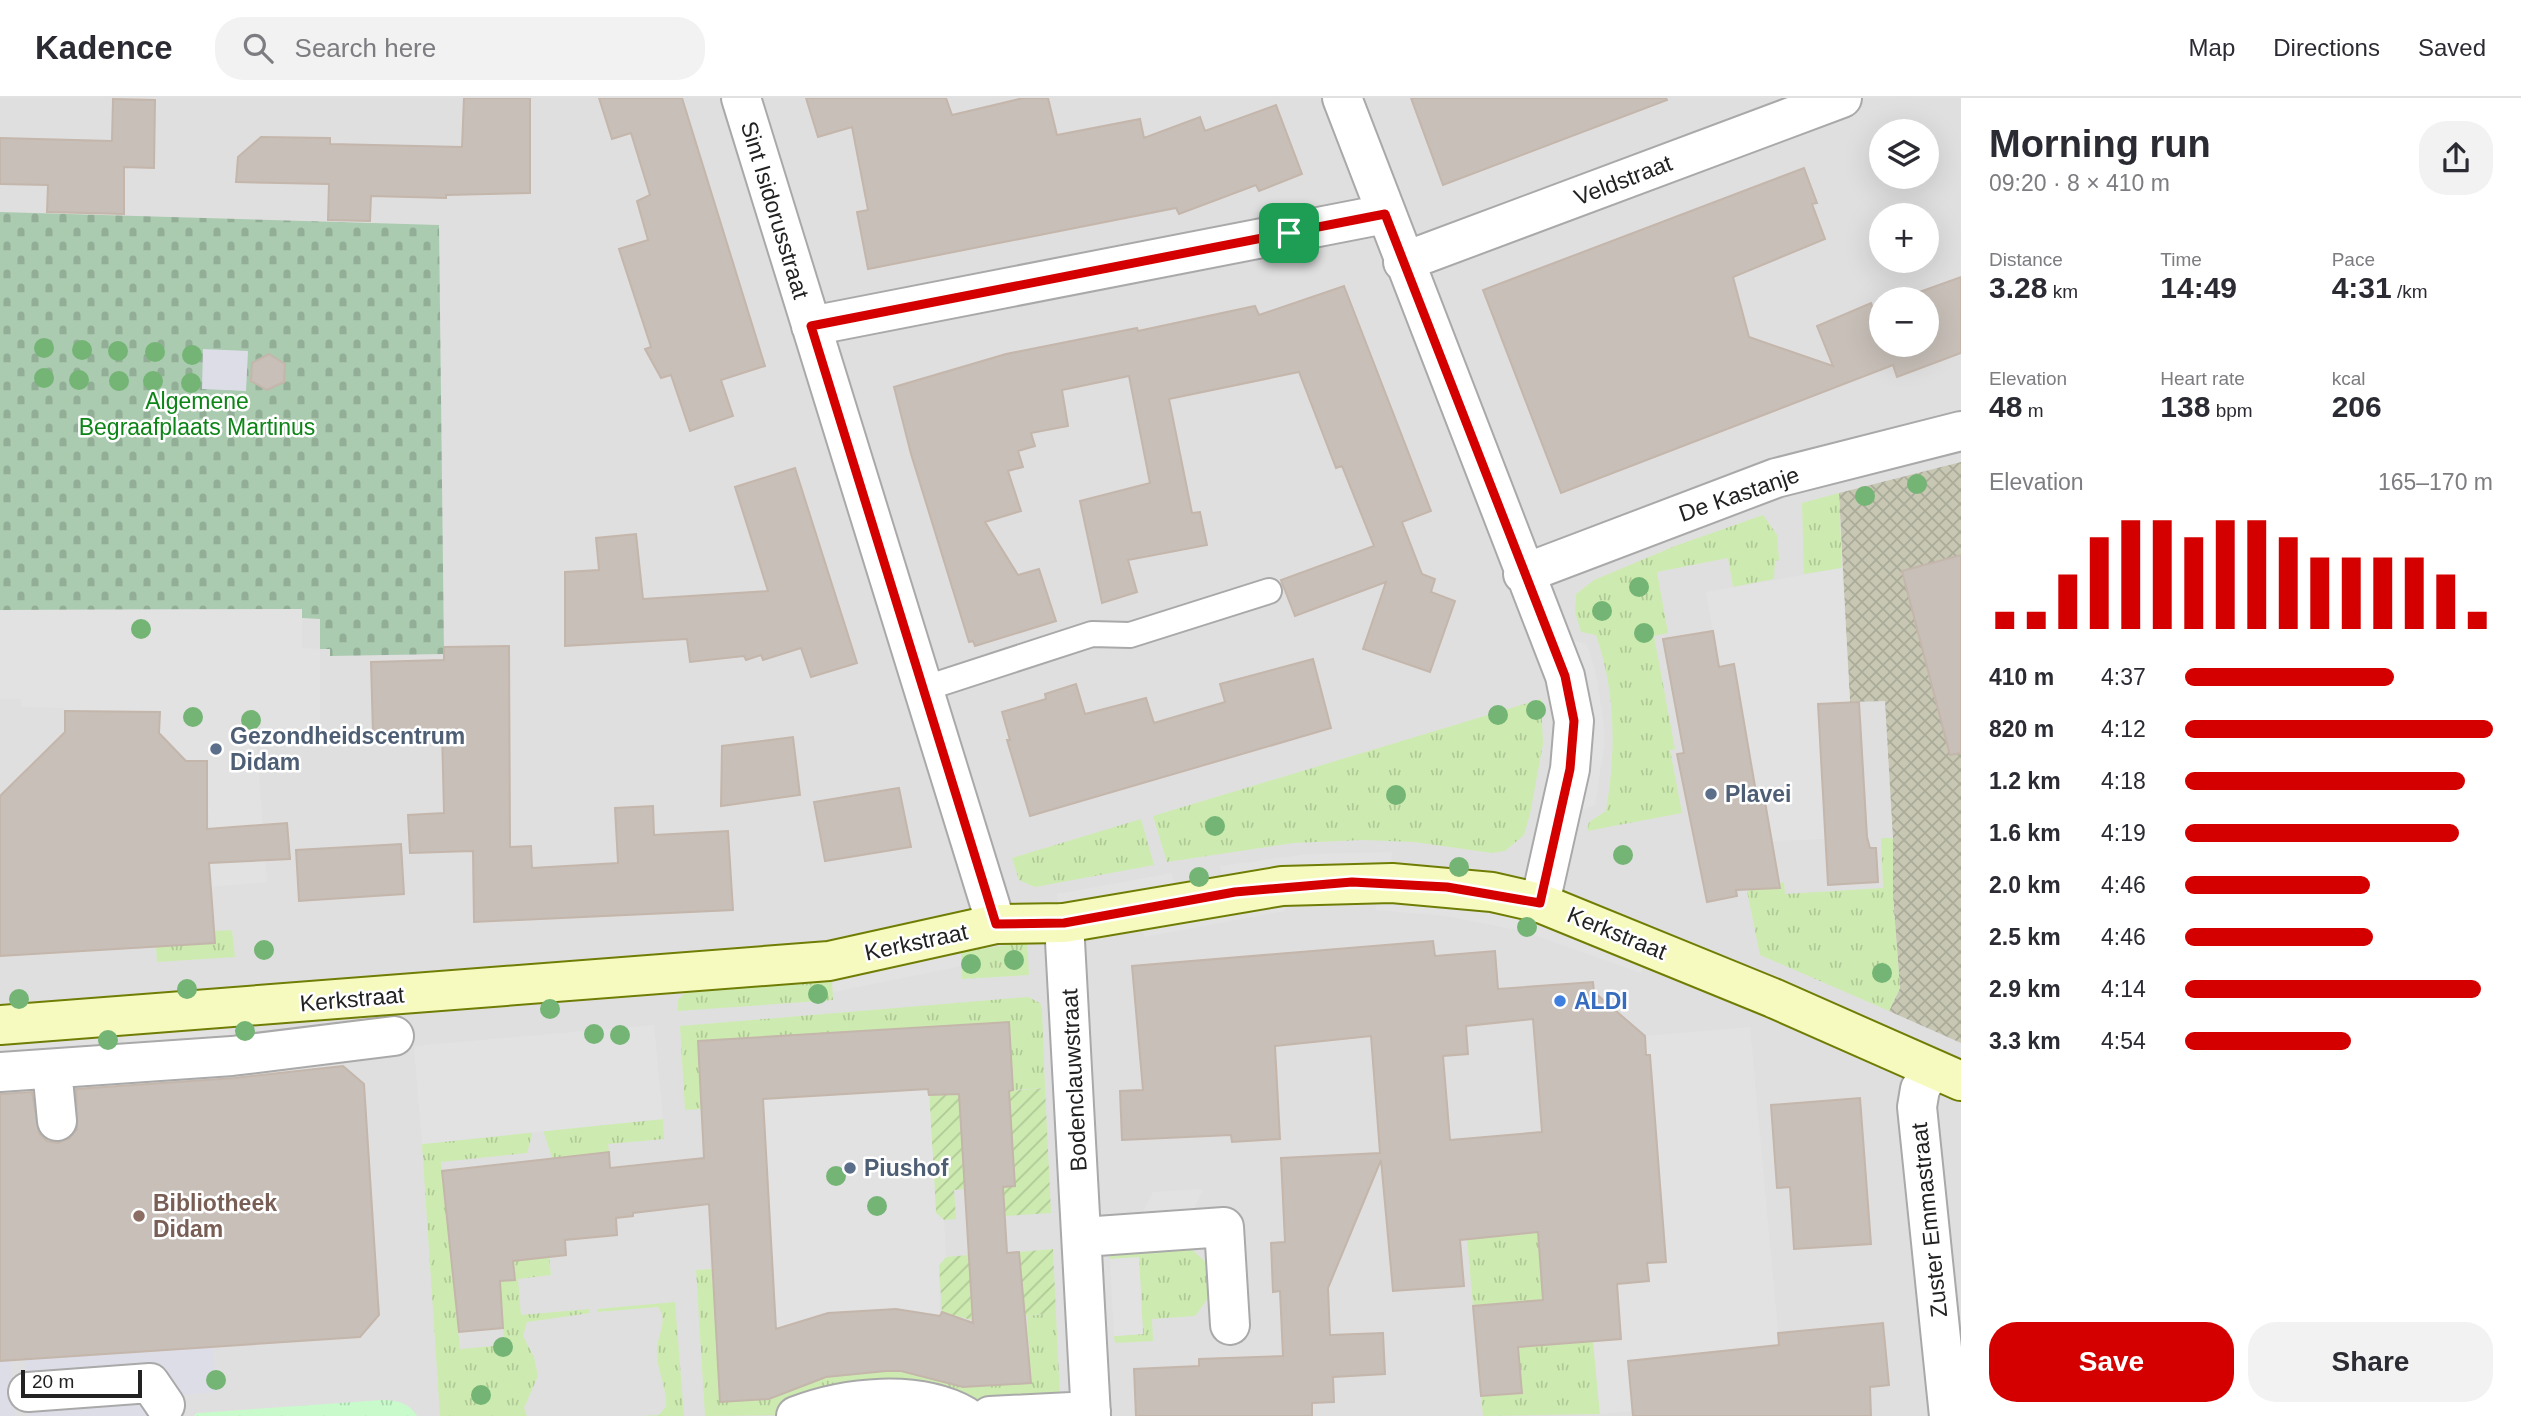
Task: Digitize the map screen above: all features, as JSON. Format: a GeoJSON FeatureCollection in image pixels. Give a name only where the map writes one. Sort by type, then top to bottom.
{"type":"FeatureCollection","features":[{"type":"Feature","properties":{"kind":"street","name":"Sint Isidorusstraat"},"geometry":{"type":"LineString","coordinates":[[741,98],[996,924]]}},
{"type":"Feature","properties":{"kind":"street"},"geometry":{"type":"LineString","coordinates":[[1342,98],[1523,575],[1565,676],[1574,721],[1570,769],[1540,903]]}},
{"type":"Feature","properties":{"kind":"street","name":"Veldstraat"},"geometry":{"type":"LineString","coordinates":[[1404,262],[1842,98]]}},
{"type":"Feature","properties":{"kind":"street"},"geometry":{"type":"LineString","coordinates":[[811,326],[1385,214]]}},
{"type":"Feature","properties":{"kind":"street","name":"De Kastanje"},"geometry":{"type":"LineString","coordinates":[[1523,575],[1776,478],[1961,431]]}},
{"type":"Feature","properties":{"kind":"street","name":"Kerkstraat"},"geometry":{"type":"LineString","coordinates":[[0,1025],[829,961],[996,924],[1064,923],[1235,892],[1352,882],[1458,888],[1540,903],[1773,998],[1947,1075]]}},
{"type":"Feature","properties":{"kind":"street","name":"Bodenclauwstraat"},"geometry":{"type":"LineString","coordinates":[[1064,923],[1091,1413]]}},
{"type":"Feature","properties":{"kind":"street"},"geometry":{"type":"LineString","coordinates":[[0,1072],[232,1056],[394,1036]]}},
{"type":"Feature","properties":{"kind":"street"},"geometry":{"type":"LineString","coordinates":[[52,1069],[57,1121]]}},
{"type":"Feature","properties":{"kind":"street","name":"Zuster Emmastraat"},"geometry":{"type":"LineString","coordinates":[[1947,1075],[1920,1089],[1917,1107],[1949,1416]]}},
{"type":"Feature","properties":{"kind":"street"},"geometry":{"type":"LineString","coordinates":[[1083,1237],[1224,1227],[1230,1325]]}},
{"type":"Feature","properties":{"kind":"street"},"geometry":{"type":"LineString","coordinates":[[14,1393],[150,1383],[165,1405]]}},
{"type":"Feature","properties":{"kind":"street"},"geometry":{"type":"LineString","coordinates":[[796,1416],[836,1404],[875,1399],[918,1402],[965,1416]]}},
{"type":"Feature","properties":{"kind":"street"},"geometry":{"type":"LineString","coordinates":[[990,1416],[1091,1413]]}},
{"type":"Feature","properties":{"kind":"lane"},"geometry":{"type":"LineString","coordinates":[[923,689],[1092,634],[1130,635],[1269,591]]}},
{"type":"Feature","properties":{"kind":"shaded area"},"geometry":{"type":"Polygon","coordinates":[[[0,98],[1961,98],[1961,1416],[0,1416],[0,98]]]}},
{"type":"Feature","properties":{"kind":"shaded area"},"geometry":{"type":"Polygon","coordinates":[[[203,349],[248,351],[246,391],[202,389],[203,349]]]}},
{"type":"Feature","properties":{"kind":"shaded area"},"geometry":{"type":"Polygon","coordinates":[[[1961,462],[1961,1043],[1889,1011],[1900,988],[1893,897],[1893,838],[1885,701],[1850,702],[1839,493],[1961,462]]]}},
{"type":"Feature","properties":{"kind":"shaded area"},"geometry":{"type":"Polygon","coordinates":[[[1842,568],[1850,702],[1819,704],[1826,839],[1772,841],[1764,797],[1757,798],[1734,665],[1719,667],[1706,592],[1842,568]]]}},
{"type":"Feature","properties":{"kind":"shaded area","name":"Gezondheidscentrum Didam"},"geometry":{"type":"Polygon","coordinates":[[[302,609],[302,648],[320,649],[320,733],[259,734],[256,737],[267,882],[211,887],[207,761],[186,761],[159,733],[159,712],[65,711],[65,708],[21,707],[21,699],[0,699],[0,610],[302,609]]]}},
{"type":"Feature","properties":{"kind":"shaded area"},"geometry":{"type":"Polygon","coordinates":[[[1571,640],[1587,644],[1596,674],[1604,726],[1604,747],[1595,805],[1579,811],[1571,640]]]}},
{"type":"Feature","properties":{"kind":"shaded area"},"geometry":{"type":"Polygon","coordinates":[[[1392,852],[1391,866],[1222,877],[1220,866],[1309,854],[1392,852]]]}},
{"type":"Feature","properties":{"kind":"shaded area"},"geometry":{"type":"Polygon","coordinates":[[[1172,873],[1175,886],[1059,906],[1057,894],[1172,873]]]}},
{"type":"Feature","properties":{"kind":"shaded area"},"geometry":{"type":"Polygon","coordinates":[[[1377,898],[1449,904],[1518,918],[1517,930],[1446,916],[1376,910],[1377,898]]]}},
{"type":"Feature","properties":{"kind":"shaded area"},"geometry":{"type":"Polygon","coordinates":[[[1283,900],[1285,911],[1144,937],[1143,926],[1283,900]]]}},
{"type":"Feature","properties":{"kind":"shaded area"},"geometry":{"type":"Polygon","coordinates":[[[1536,922],[1645,961],[1641,973],[1531,934],[1536,922]]]}},
{"type":"Feature","properties":{"kind":"shaded area"},"geometry":{"type":"Polygon","coordinates":[[[961,952],[962,966],[833,992],[832,979],[961,952]]]}},
{"type":"Feature","properties":{"kind":"shaded area"},"geometry":{"type":"Polygon","coordinates":[[[654,1025],[663,1119],[422,1144],[414,1046],[654,1025]]]}},
{"type":"Feature","properties":{"kind":"shaded area"},"geometry":{"type":"Polygon","coordinates":[[[229,1026],[230,1039],[124,1046],[122,1033],[229,1026]]]}},
{"type":"Feature","properties":{"kind":"shaded area","name":"ALDI"},"geometry":{"type":"Polygon","coordinates":[[[1750,1027],[1784,1396],[1600,1414],[1593,1341],[1621,1339],[1617,1284],[1649,1281],[1647,1263],[1666,1261],[1650,1056],[1646,1055],[1645,1036],[1750,1027]]]}},
{"type":"Feature","properties":{"kind":"shaded area"},"geometry":{"type":"Polygon","coordinates":[[[97,1035],[98,1048],[0,1055],[0,1041],[97,1035]]]}},
{"type":"Feature","properties":{"kind":"shaded area","name":"Piushof"},"geometry":{"type":"Polygon","coordinates":[[[929,1089],[936,1213],[944,1220],[946,1257],[939,1265],[940,1318],[828,1313],[776,1332],[763,1099],[929,1089]]]}},
{"type":"Feature","properties":{"kind":"shaded area"},"geometry":{"type":"Polygon","coordinates":[[[1203,1189],[1188,1221],[1137,1223],[1153,1192],[1203,1189]]]}},
{"type":"Feature","properties":{"kind":"shaded area"},"geometry":{"type":"Polygon","coordinates":[[[1139,1257],[1143,1334],[1114,1336],[1110,1259],[1139,1257]]]}},
{"type":"Feature","properties":{"kind":"shaded area"},"geometry":{"type":"Polygon","coordinates":[[[213,1347],[216,1392],[154,1398],[156,1416],[29,1416],[25,1359],[213,1347]]]}},
{"type":"Feature","properties":{"kind":"shaded area"},"geometry":{"type":"Polygon","coordinates":[[[11,1360],[15,1416],[0,1416],[0,1361],[11,1360]]]}},
{"type":"Feature","properties":{"kind":"green space","name":"Algemene Begraafplaats Martinus"},"geometry":{"type":"Polygon","coordinates":[[[0,212],[439,225],[444,654],[330,656],[330,649],[320,649],[320,619],[302,618],[302,609],[0,610],[0,212]]]}},
{"type":"Feature","properties":{"kind":"green space"},"geometry":{"type":"Polygon","coordinates":[[[1839,493],[1842,568],[1804,574],[1802,503],[1839,493]]]}},
{"type":"Feature","properties":{"kind":"green space"},"geometry":{"type":"Polygon","coordinates":[[[1763,515],[1777,535],[1779,560],[1775,561],[1774,579],[1733,587],[1728,558],[1657,572],[1668,633],[1654,636],[1675,749],[1670,750],[1682,813],[1587,831],[1589,822],[1606,811],[1613,744],[1611,700],[1596,635],[1581,632],[1575,612],[1576,594],[1594,580],[1675,546],[1763,515]]]}},
{"type":"Feature","properties":{"kind":"green space"},"geometry":{"type":"Polygon","coordinates":[[[1541,699],[1543,744],[1530,814],[1524,835],[1505,851],[1492,853],[1414,842],[1363,840],[1293,843],[1167,862],[1153,816],[1541,699]]]}},
{"type":"Feature","properties":{"kind":"green space"},"geometry":{"type":"Polygon","coordinates":[[[1141,819],[1154,865],[1035,887],[1019,880],[1012,858],[1141,819]]]}},
{"type":"Feature","properties":{"kind":"green space"},"geometry":{"type":"Polygon","coordinates":[[[1881,838],[1893,838],[1893,897],[1900,988],[1889,1011],[1760,955],[1747,891],[1784,882],[1785,894],[1883,888],[1881,838]]]}},
{"type":"Feature","properties":{"kind":"green space"},"geometry":{"type":"Polygon","coordinates":[[[232,930],[235,957],[157,962],[156,946],[215,942],[214,931],[232,930]]]}},
{"type":"Feature","properties":{"kind":"green space"},"geometry":{"type":"Polygon","coordinates":[[[1027,942],[1029,975],[962,979],[961,952],[1027,942]]]}},
{"type":"Feature","properties":{"kind":"green space"},"geometry":{"type":"Polygon","coordinates":[[[832,979],[833,1000],[678,1011],[678,1000],[685,993],[832,979]]]}},
{"type":"Feature","properties":{"kind":"green space"},"geometry":{"type":"Polygon","coordinates":[[[1028,997],[1040,1003],[1042,1009],[1045,1088],[1013,1090],[1009,1022],[698,1041],[702,1109],[685,1110],[680,1026],[1028,997]]]}},
{"type":"Feature","properties":{"kind":"green space"},"geometry":{"type":"Polygon","coordinates":[[[1045,1088],[1051,1213],[1005,1216],[1003,1187],[1015,1186],[1009,1091],[1045,1088]]]}},
{"type":"Feature","properties":{"kind":"green space"},"geometry":{"type":"Polygon","coordinates":[[[959,1094],[965,1189],[954,1190],[956,1219],[944,1220],[936,1213],[929,1095],[959,1094]]]}},
{"type":"Feature","properties":{"kind":"green space"},"geometry":{"type":"Polygon","coordinates":[[[542,1115],[566,1128],[663,1119],[664,1139],[608,1144],[609,1152],[552,1158],[544,1133],[542,1115]]]}},
{"type":"Feature","properties":{"kind":"green space"},"geometry":{"type":"Polygon","coordinates":[[[530,1116],[532,1135],[527,1153],[441,1162],[460,1349],[504,1345],[500,1281],[514,1280],[513,1261],[549,1257],[551,1275],[518,1279],[521,1315],[589,1309],[590,1313],[527,1322],[523,1336],[534,1357],[538,1376],[524,1408],[527,1416],[440,1416],[422,1144],[511,1135],[530,1116]]]}},
{"type":"Feature","properties":{"kind":"green space"},"geometry":{"type":"Polygon","coordinates":[[[1538,1233],[1546,1345],[1593,1341],[1600,1414],[1483,1416],[1481,1396],[1522,1392],[1513,1303],[1473,1306],[1467,1239],[1538,1233]]]}},
{"type":"Feature","properties":{"kind":"green space"},"geometry":{"type":"Polygon","coordinates":[[[1189,1247],[1208,1264],[1209,1297],[1195,1316],[1152,1319],[1153,1341],[1115,1343],[1114,1336],[1143,1334],[1139,1258],[1110,1259],[1110,1251],[1189,1247]]]}},
{"type":"Feature","properties":{"kind":"green space"},"geometry":{"type":"Polygon","coordinates":[[[1053,1249],[1056,1313],[1023,1316],[1019,1252],[1053,1249]]]}},
{"type":"Feature","properties":{"kind":"green space"},"geometry":{"type":"Polygon","coordinates":[[[969,1255],[972,1320],[942,1312],[939,1265],[946,1257],[969,1255]]]}},
{"type":"Feature","properties":{"kind":"green space"},"geometry":{"type":"Polygon","coordinates":[[[712,1269],[720,1402],[768,1399],[831,1375],[897,1370],[963,1387],[1031,1383],[1027,1316],[1056,1313],[1060,1398],[778,1415],[705,1416],[696,1270],[712,1269]]]}},
{"type":"Feature","properties":{"kind":"green space"},"geometry":{"type":"Polygon","coordinates":[[[675,1302],[684,1416],[640,1416],[659,1415],[666,1406],[657,1357],[657,1344],[663,1322],[661,1312],[658,1307],[597,1312],[597,1309],[675,1302]]]}},
{"type":"Feature","properties":{"kind":"green space"},"geometry":{"type":"Polygon","coordinates":[[[383,1400],[402,1403],[417,1416],[194,1416],[197,1413],[383,1400]]]}},
{"type":"Feature","properties":{"kind":"building"},"geometry":{"type":"Polygon","coordinates":[[[464,98],[530,98],[530,193],[446,195],[446,198],[371,196],[370,221],[328,220],[329,184],[236,182],[238,157],[261,137],[330,138],[330,144],[462,147],[464,98]]]}},
{"type":"Feature","properties":{"kind":"building"},"geometry":{"type":"Polygon","coordinates":[[[599,98],[682,98],[765,366],[721,380],[733,416],[690,431],[671,375],[661,378],[645,349],[651,347],[619,249],[648,240],[637,201],[650,195],[631,133],[612,139],[599,98]]]}},
{"type":"Feature","properties":{"kind":"building"},"geometry":{"type":"Polygon","coordinates":[[[806,98],[946,98],[952,115],[1023,98],[1048,98],[1057,135],[1140,119],[1144,138],[1200,117],[1205,131],[1276,105],[1302,174],[1259,191],[1256,185],[1179,214],[1176,208],[868,269],[857,212],[868,210],[852,127],[818,137],[806,98]]]}},
{"type":"Feature","properties":{"kind":"building"},"geometry":{"type":"Polygon","coordinates":[[[1411,98],[1666,98],[1667,100],[1443,185],[1411,98]]]}},
{"type":"Feature","properties":{"kind":"building"},"geometry":{"type":"Polygon","coordinates":[[[113,99],[155,100],[154,168],[124,167],[124,214],[47,212],[48,185],[0,184],[0,138],[112,141],[113,99]]]}},
{"type":"Feature","properties":{"kind":"building"},"geometry":{"type":"Polygon","coordinates":[[[1804,168],[1817,203],[1812,204],[1825,239],[1733,277],[1749,337],[1833,366],[1817,326],[1869,304],[1869,357],[1939,357],[1939,287],[1933,287],[1961,277],[1961,353],[1897,377],[1893,365],[1561,493],[1483,290],[1804,168]]]}},
{"type":"Feature","properties":{"kind":"building"},"geometry":{"type":"Polygon","coordinates":[[[1344,286],[1431,511],[1402,522],[1422,574],[1435,579],[1431,592],[1455,601],[1430,672],[1363,649],[1386,582],[1295,616],[1281,580],[1374,546],[1342,466],[1336,468],[1299,372],[1169,399],[1192,513],[1200,512],[1207,545],[1128,560],[1137,592],[1102,603],[1080,501],[1150,483],[1129,376],[1062,390],[1068,426],[1031,433],[1035,446],[1018,451],[1023,467],[1008,471],[1021,511],[985,522],[1018,575],[1039,569],[1056,621],[975,646],[973,641],[969,642],[911,454],[894,387],[1006,354],[1137,328],[1138,331],[1255,306],[1259,315],[1344,286]]]}},
{"type":"Feature","properties":{"kind":"building"},"geometry":{"type":"Polygon","coordinates":[[[269,354],[285,364],[284,382],[267,390],[251,381],[252,363],[269,354]]]}},
{"type":"Feature","properties":{"kind":"building"},"geometry":{"type":"Polygon","coordinates":[[[795,468],[857,663],[811,677],[801,648],[763,660],[761,655],[746,660],[744,656],[690,662],[687,639],[565,646],[565,572],[599,570],[596,538],[636,534],[643,599],[768,591],[735,487],[795,468]]]}},
{"type":"Feature","properties":{"kind":"building"},"geometry":{"type":"Polygon","coordinates":[[[1961,555],[1961,753],[1950,755],[1902,571],[1961,555]]]}},
{"type":"Feature","properties":{"kind":"building"},"geometry":{"type":"Polygon","coordinates":[[[1713,631],[1719,667],[1734,664],[1757,798],[1764,796],[1780,888],[1736,890],[1737,896],[1707,902],[1677,754],[1684,753],[1663,639],[1713,631]]]}},
{"type":"Feature","properties":{"kind":"building"},"geometry":{"type":"Polygon","coordinates":[[[509,646],[510,847],[531,846],[532,868],[618,863],[615,808],[653,806],[654,835],[728,831],[733,910],[474,922],[473,851],[410,853],[408,815],[444,813],[442,731],[373,733],[371,662],[444,660],[444,647],[509,646]]]}},
{"type":"Feature","properties":{"kind":"building"},"geometry":{"type":"Polygon","coordinates":[[[1313,659],[1331,728],[1030,816],[1007,740],[1010,740],[1002,712],[1046,699],[1045,694],[1076,684],[1085,714],[1146,698],[1154,723],[1225,702],[1220,684],[1313,659]]]}},
{"type":"Feature","properties":{"kind":"building"},"geometry":{"type":"Polygon","coordinates":[[[1859,702],[1867,837],[1870,848],[1876,848],[1878,882],[1828,885],[1818,704],[1859,702]]]}},
{"type":"Feature","properties":{"kind":"building"},"geometry":{"type":"Polygon","coordinates":[[[65,711],[160,712],[159,733],[186,761],[207,761],[207,829],[287,823],[290,859],[209,863],[215,943],[0,956],[0,796],[65,732],[65,711]]]}},
{"type":"Feature","properties":{"kind":"building"},"geometry":{"type":"Polygon","coordinates":[[[793,737],[800,795],[721,806],[722,746],[793,737]]]}},
{"type":"Feature","properties":{"kind":"building"},"geometry":{"type":"Polygon","coordinates":[[[899,788],[911,847],[825,861],[814,802],[899,788]]]}},
{"type":"Feature","properties":{"kind":"building"},"geometry":{"type":"Polygon","coordinates":[[[401,844],[404,894],[299,901],[296,850],[401,844]]]}},
{"type":"Feature","properties":{"kind":"building"},"geometry":{"type":"Polygon","coordinates":[[[1433,941],[1435,956],[1495,951],[1498,989],[1593,982],[1594,992],[1645,1036],[1646,1055],[1650,1055],[1666,1262],[1647,1263],[1649,1281],[1617,1284],[1621,1339],[1518,1347],[1522,1393],[1481,1396],[1473,1306],[1543,1300],[1538,1232],[1460,1240],[1464,1286],[1393,1291],[1381,1160],[1328,1288],[1330,1335],[1383,1333],[1385,1374],[1333,1377],[1334,1402],[1312,1403],[1312,1416],[1136,1416],[1134,1369],[1199,1366],[1199,1359],[1283,1356],[1280,1291],[1273,1292],[1271,1243],[1285,1242],[1281,1158],[1380,1153],[1371,1036],[1275,1046],[1280,1139],[1232,1142],[1231,1135],[1122,1140],[1120,1091],[1143,1090],[1132,966],[1433,941]],[[1533,1019],[1466,1026],[1468,1054],[1443,1056],[1450,1140],[1542,1132],[1533,1019]]]}},
{"type":"Feature","properties":{"kind":"building"},"geometry":{"type":"Polygon","coordinates":[[[1009,1022],[1013,1090],[1009,1091],[1015,1186],[1003,1187],[1007,1253],[1019,1252],[1031,1383],[963,1387],[901,1371],[886,1371],[826,1377],[769,1399],[720,1402],[709,1204],[633,1213],[633,1216],[616,1218],[617,1235],[565,1240],[566,1255],[513,1261],[515,1280],[500,1281],[503,1328],[459,1332],[442,1171],[609,1152],[610,1168],[704,1158],[698,1041],[1009,1022]],[[928,1089],[763,1099],[776,1329],[828,1313],[896,1309],[940,1316],[942,1312],[973,1323],[959,1094],[929,1095],[928,1089]]]}},
{"type":"Feature","properties":{"kind":"building"},"geometry":{"type":"Polygon","coordinates":[[[343,1066],[364,1084],[379,1315],[360,1337],[0,1361],[0,1094],[32,1092],[39,1133],[47,1141],[58,1143],[70,1138],[77,1129],[76,1089],[234,1078],[343,1066]]]}},
{"type":"Feature","properties":{"kind":"building"},"geometry":{"type":"Polygon","coordinates":[[[1860,1098],[1871,1244],[1794,1249],[1790,1187],[1777,1188],[1771,1105],[1860,1098]]]}},
{"type":"Feature","properties":{"kind":"building"},"geometry":{"type":"Polygon","coordinates":[[[1883,1323],[1889,1385],[1870,1387],[1871,1416],[1633,1416],[1628,1361],[1779,1345],[1778,1333],[1883,1323]]]}},
{"type":"Feature","properties":{"kind":"place","name":"Gezondheidscentrum Didam"},"geometry":{"type":"Point","coordinates":[216,749]}},
{"type":"Feature","properties":{"kind":"place","name":"Plavei"},"geometry":{"type":"Point","coordinates":[1711,794]}},
{"type":"Feature","properties":{"kind":"place","name":"ALDI"},"geometry":{"type":"Point","coordinates":[1560,1001]}},
{"type":"Feature","properties":{"kind":"place","name":"Piushof"},"geometry":{"type":"Point","coordinates":[850,1168]}},
{"type":"Feature","properties":{"kind":"place","name":"Bibliotheek Didam"},"geometry":{"type":"Point","coordinates":[139,1216]}},
{"type":"Feature","properties":{"kind":"route"},"geometry":{"type":"LineString","coordinates":[[1385,214],[1523,575],[1565,676],[1574,721],[1570,769],[1540,903],[1492,892],[1352,882],[1235,892],[1064,923],[996,924],[811,326],[1289,233],[1385,214]]}}]}
